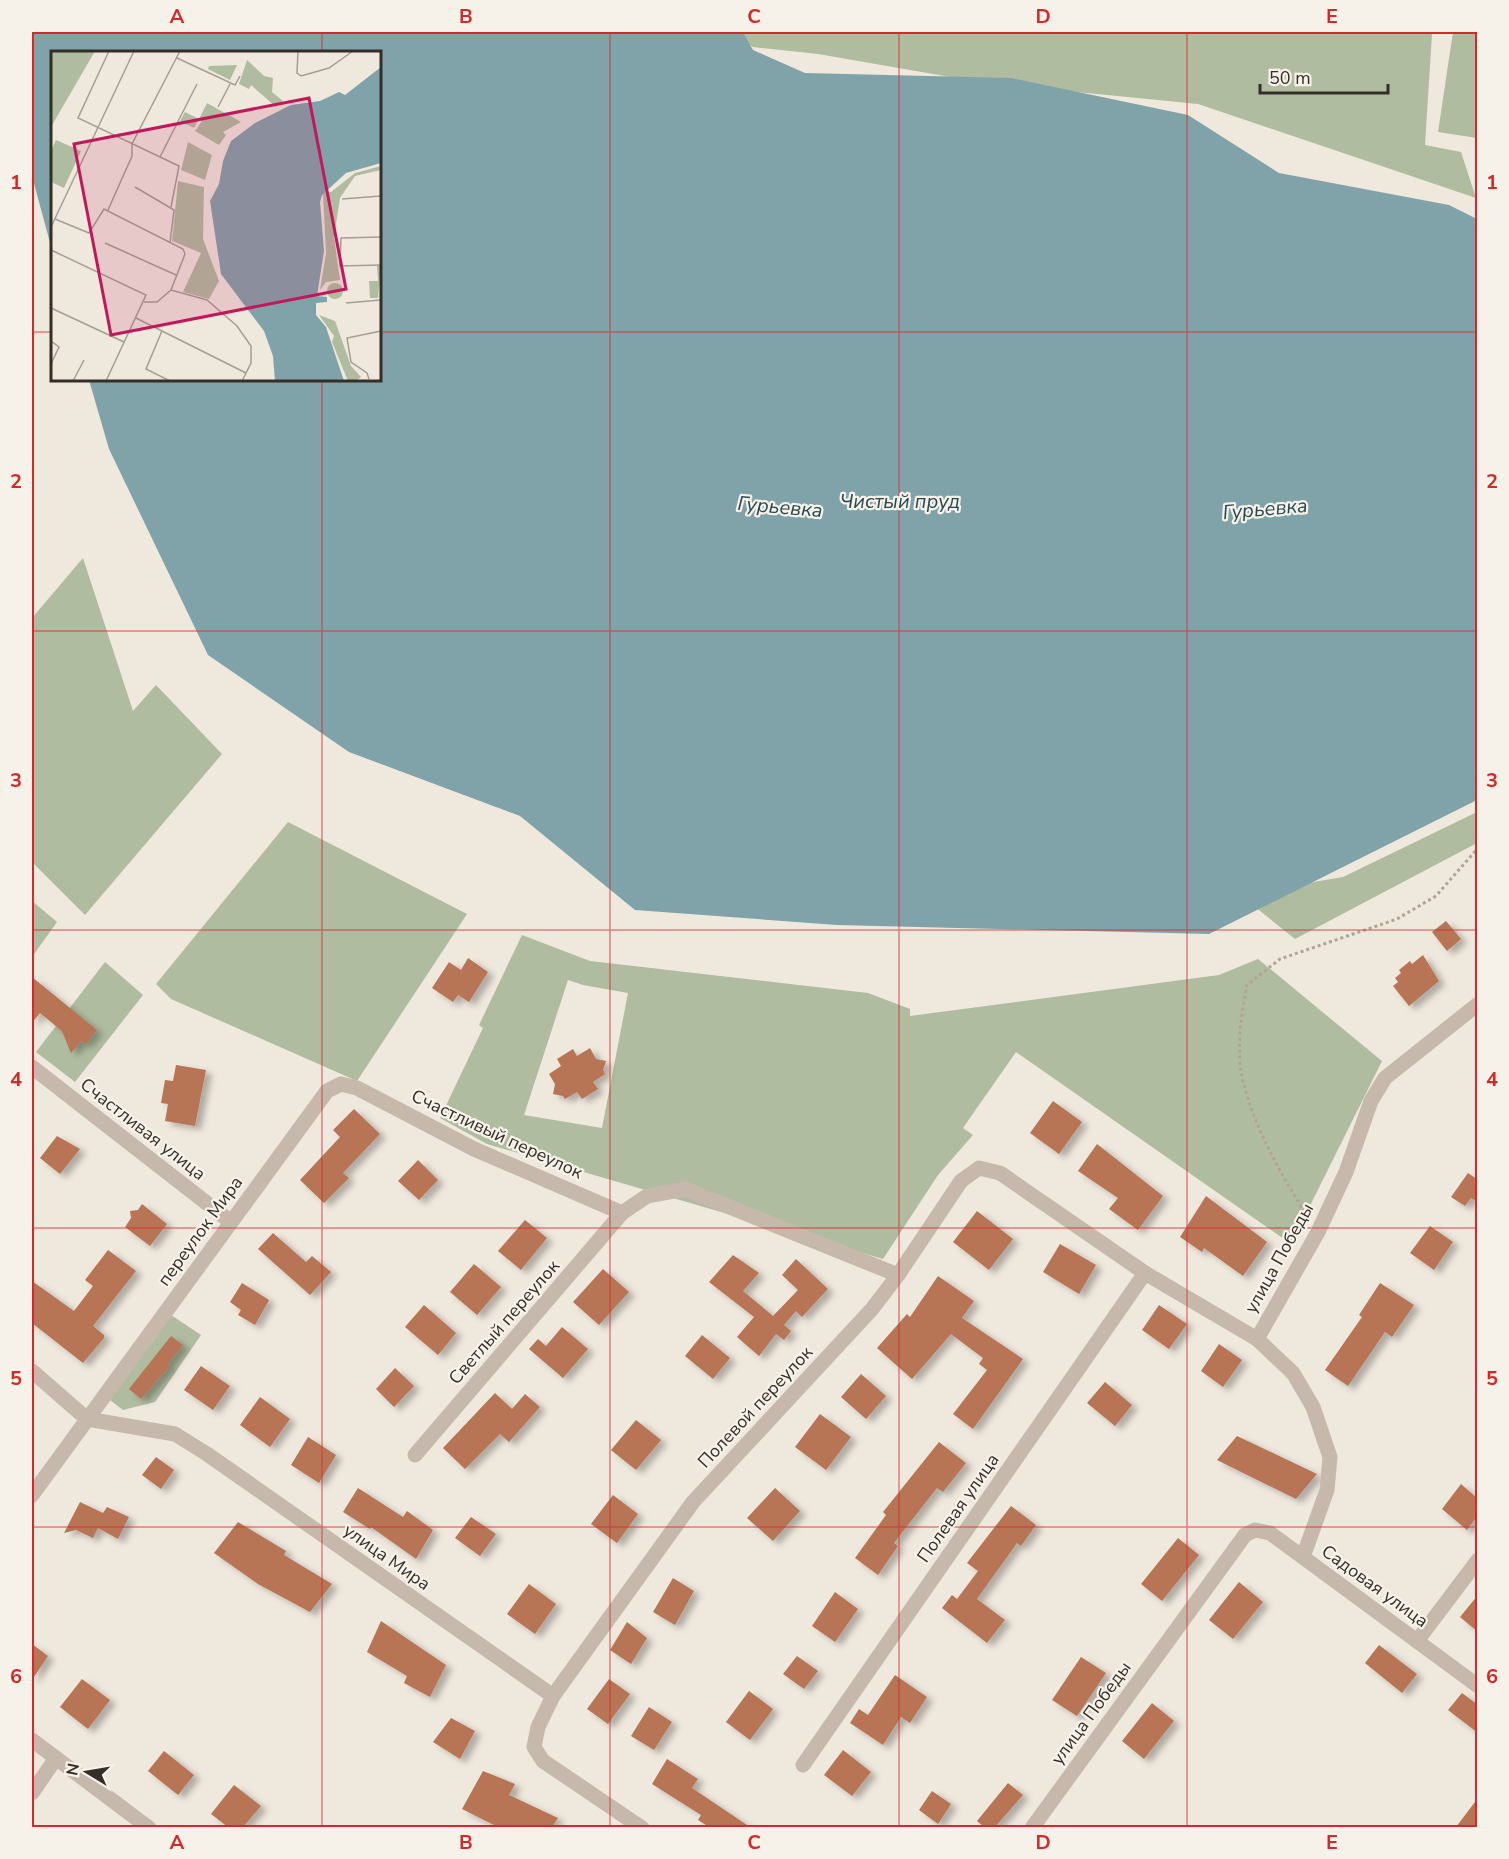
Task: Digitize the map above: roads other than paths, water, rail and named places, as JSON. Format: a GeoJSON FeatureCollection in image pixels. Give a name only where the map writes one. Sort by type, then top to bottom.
{"type":"FeatureCollection","features":[{"type":"Feature","properties":{"kind":"street","name":"улица Победы"},"geometry":{"type":"LineString","coordinates":[[1303,1557],[1327,1490],[1330,1457],[1313,1407],[1293,1373],[1257,1339],[1318,1232],[1346,1172],[1371,1101],[1385,1078],[1478,1004]]}},
{"type":"Feature","properties":{"kind":"street","name":"Счастливая улица"},"geometry":{"type":"LineString","coordinates":[[32,1067],[231,1222]]}},
{"type":"Feature","properties":{"kind":"street","name":"переулок Мира"},"geometry":{"type":"LineString","coordinates":[[32,1494],[327,1091],[341,1084],[357,1088]]}},
{"type":"Feature","properties":{"kind":"street","name":"Счастливый переулок"},"geometry":{"type":"LineString","coordinates":[[357,1088],[474,1149],[622,1213]]}},
{"type":"Feature","properties":{"kind":"street","name":"Полевой переулок"},"geometry":{"type":"LineString","coordinates":[[553,1696],[693,1502],[872,1309],[898,1275],[961,1181],[979,1168],[1000,1173],[1145,1273]]}},
{"type":"Feature","properties":{"kind":"street","name":"Светлый переулок"},"geometry":{"type":"LineString","coordinates":[[415,1455],[622,1213],[647,1196],[685,1189],[898,1275]]}},
{"type":"Feature","properties":{"kind":"street"},"geometry":{"type":"LineString","coordinates":[[1145,1273],[1257,1339]]}},
{"type":"Feature","properties":{"kind":"street","name":"Полевая улица"},"geometry":{"type":"LineString","coordinates":[[803,1765],[1145,1273]]}},
{"type":"Feature","properties":{"kind":"street"},"geometry":{"type":"LineString","coordinates":[[32,1371],[87,1419]]}},
{"type":"Feature","properties":{"kind":"street","name":"улица Мира"},"geometry":{"type":"LineString","coordinates":[[87,1419],[175,1434],[553,1696]]}},
{"type":"Feature","properties":{"kind":"street","name":"Садовая улица"},"geometry":{"type":"LineString","coordinates":[[1245,1535],[1256,1530],[1270,1533],[1478,1686]]}},
{"type":"Feature","properties":{"kind":"street","name":"улица Победы"},"geometry":{"type":"LineString","coordinates":[[1032,1827],[1245,1535]]}},
{"type":"Feature","properties":{"kind":"street"},"geometry":{"type":"LineString","coordinates":[[1417,1641],[1478,1560]]}},
{"type":"Feature","properties":{"kind":"street"},"geometry":{"type":"LineString","coordinates":[[553,1696],[538,1727],[534,1747],[543,1761],[642,1827]]}},
{"type":"Feature","properties":{"kind":"street"},"geometry":{"type":"LineString","coordinates":[[32,1740],[149,1827]]}},
{"type":"Feature","properties":{"kind":"street"},"geometry":{"type":"LineString","coordinates":[[32,1793],[56,1758]]}},
{"type":"Feature","properties":{"kind":"water","name":"Чистый пруд"},"geometry":{"type":"Polygon","coordinates":[[[32,32],[743,32],[753,50],[805,73],[1011,78],[1188,115],[1279,173],[1449,205],[1477,219],[1477,800],[1209,934],[837,925],[635,910],[520,816],[349,752],[208,655],[109,449],[89,381],[381,381],[381,51],[51,51],[51,246],[32,176],[32,32]]]}},
{"type":"Feature","properties":{"kind":"water label","name":"Гурьевка"},"geometry":{"type":"Point","coordinates":[780,507]}},
{"type":"Feature","properties":{"kind":"water label","name":"Гурьевка"},"geometry":{"type":"Point","coordinates":[1265,509]}}]}
